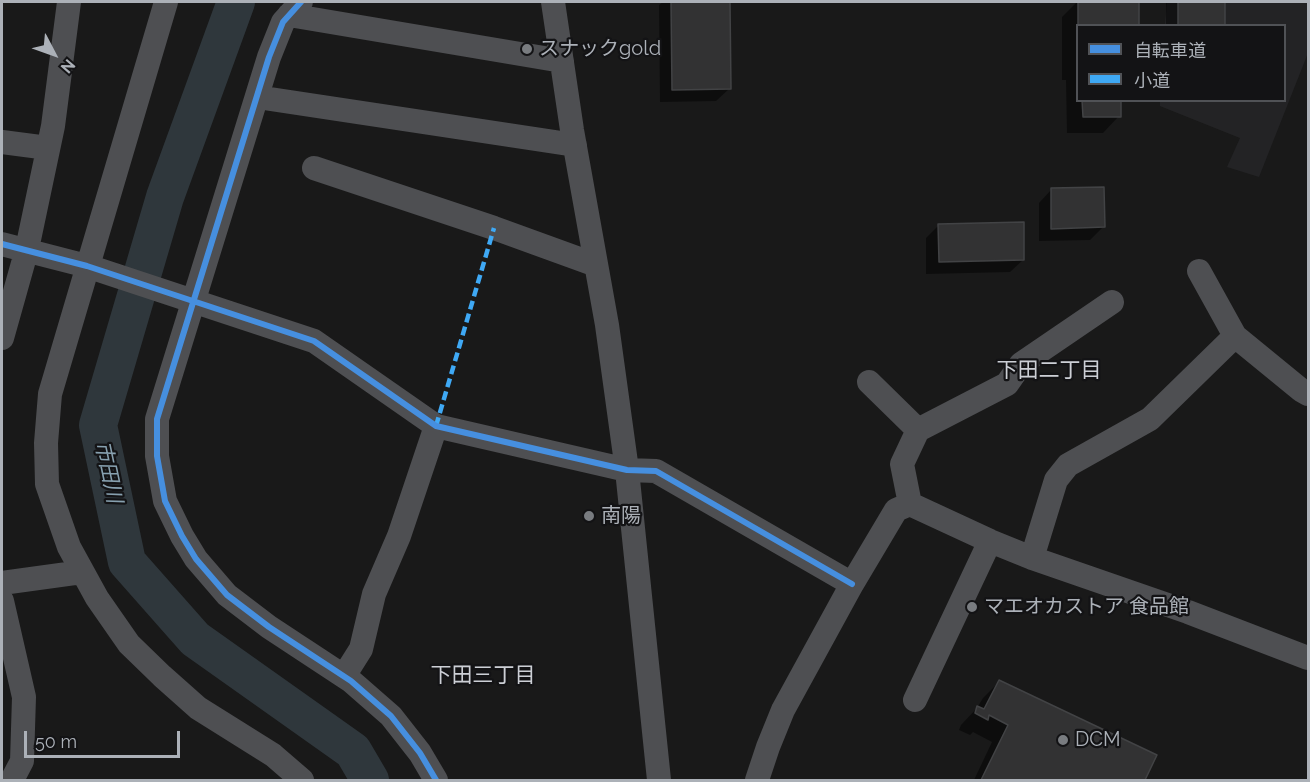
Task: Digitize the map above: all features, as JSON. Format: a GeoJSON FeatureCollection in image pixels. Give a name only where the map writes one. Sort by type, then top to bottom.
{"type":"FeatureCollection","features":[{"type":"Feature","properties":{"kind":"street"},"geometry":{"type":"LineString","coordinates":[[2,338],[27,249],[53,126],[69,2]]}},
{"type":"Feature","properties":{"kind":"street"},"geometry":{"type":"LineString","coordinates":[[166,2],[50,394],[46,443],[47,484],[69,547],[97,598],[129,644],[198,708],[273,755],[302,780]]}},
{"type":"Feature","properties":{"kind":"street"},"geometry":{"type":"LineString","coordinates":[[553,2],[575,145],[607,325],[627,470],[659,780]]}},
{"type":"Feature","properties":{"kind":"street"},"geometry":{"type":"LineString","coordinates":[[436,780],[420,753],[390,716],[351,681],[269,627],[227,595],[196,559],[165,501],[157,456],[157,419],[269,57],[283,22],[295,8],[562,60]]}},
{"type":"Feature","properties":{"kind":"street"},"geometry":{"type":"LineString","coordinates":[[257,97],[575,145]]}},
{"type":"Feature","properties":{"kind":"street"},"geometry":{"type":"LineString","coordinates":[[2,142],[48,148]]}},
{"type":"Feature","properties":{"kind":"street"},"geometry":{"type":"LineString","coordinates":[[314,168],[494,228],[596,265]]}},
{"type":"Feature","properties":{"kind":"street"},"geometry":{"type":"LineString","coordinates":[[2,244],[87,266],[314,340],[436,426],[627,470],[657,471],[852,584]]}},
{"type":"Feature","properties":{"kind":"street"},"geometry":{"type":"LineString","coordinates":[[1199,271],[1236,336],[1308,394]]}},
{"type":"Feature","properties":{"kind":"street"},"geometry":{"type":"LineString","coordinates":[[910,504],[902,464],[918,430],[1007,384],[1021,364],[1112,302]]}},
{"type":"Feature","properties":{"kind":"street"},"geometry":{"type":"LineString","coordinates":[[1032,558],[1056,480],[1068,465],[1150,419],[1236,336]]}},
{"type":"Feature","properties":{"kind":"street"},"geometry":{"type":"LineString","coordinates":[[869,382],[918,430]]}},
{"type":"Feature","properties":{"kind":"street"},"geometry":{"type":"LineString","coordinates":[[344,676],[361,649],[374,594],[399,536],[436,426]]}},
{"type":"Feature","properties":{"kind":"street"},"geometry":{"type":"LineString","coordinates":[[758,780],[783,710],[852,584],[896,510],[910,504],[1032,558],[1188,612],[1308,658]]}},
{"type":"Feature","properties":{"kind":"street"},"geometry":{"type":"LineString","coordinates":[[915,700],[990,541]]}},
{"type":"Feature","properties":{"kind":"street"},"geometry":{"type":"LineString","coordinates":[[2,584],[82,572]]}},
{"type":"Feature","properties":{"kind":"street"},"geometry":{"type":"LineString","coordinates":[[2,601],[24,697],[22,761],[12,780]]}},
{"type":"Feature","properties":{"kind":"shaded area"},"geometry":{"type":"Polygon","coordinates":[[[1167,2],[1308,2],[1308,53],[1259,177],[1227,167],[1240,138],[1160,106],[1160,102],[1286,102],[1286,24],[1165,24],[1167,2]]]}},
{"type":"Feature","properties":{"kind":"building"},"geometry":{"type":"Polygon","coordinates":[[[671,2],[730,2],[731,89],[672,90],[671,2]]]}},
{"type":"Feature","properties":{"kind":"building"},"geometry":{"type":"Polygon","coordinates":[[[1078,2],[1139,2],[1139,24],[1078,24],[1078,2]]]}},
{"type":"Feature","properties":{"kind":"building"},"geometry":{"type":"Polygon","coordinates":[[[1178,2],[1225,2],[1225,24],[1178,24],[1178,2]]]}},
{"type":"Feature","properties":{"kind":"building"},"geometry":{"type":"Polygon","coordinates":[[[1082,102],[1121,102],[1121,117],[1083,117],[1082,102]]]}},
{"type":"Feature","properties":{"kind":"building"},"geometry":{"type":"Polygon","coordinates":[[[1104,187],[1105,227],[1051,229],[1051,188],[1104,187]]]}},
{"type":"Feature","properties":{"kind":"building"},"geometry":{"type":"Polygon","coordinates":[[[1024,222],[1024,260],[939,262],[938,224],[1024,222]]]}},
{"type":"Feature","properties":{"kind":"building","name":"DCM"},"geometry":{"type":"Polygon","coordinates":[[[999,680],[1157,755],[1145,780],[981,780],[1008,725],[989,715],[988,720],[975,713],[977,706],[984,709],[999,680]]]}},
{"type":"Feature","properties":{"kind":"waterway","name":"市田川"},"geometry":{"type":"LineString","coordinates":[[236,2],[165,197],[98,425],[127,562],[195,639],[353,751],[370,780]]}},
{"type":"Feature","properties":{"kind":"marked path"},"geometry":{"type":"LineString","coordinates":[[436,426],[494,228]]}},
{"type":"Feature","properties":{"kind":"cycle path"},"geometry":{"type":"LineString","coordinates":[[301,2],[283,22],[269,57],[157,419],[157,456],[165,501],[196,559],[227,595],[269,627],[351,681],[391,716],[420,753],[436,780]]}},
{"type":"Feature","properties":{"kind":"cycle path"},"geometry":{"type":"LineString","coordinates":[[2,244],[87,266],[314,341],[436,426],[627,470],[656,471],[852,584]]}},
{"type":"Feature","properties":{"kind":"place","name":"スナックgold"},"geometry":{"type":"Point","coordinates":[527,49]}},
{"type":"Feature","properties":{"kind":"place","name":"南陽"},"geometry":{"type":"Point","coordinates":[589,516]}},
{"type":"Feature","properties":{"kind":"place","name":"マエオカストア 食品館"},"geometry":{"type":"Point","coordinates":[972,607]}},
{"type":"Feature","properties":{"kind":"place","name":"DCM"},"geometry":{"type":"Point","coordinates":[1063,740]}},
{"type":"Feature","properties":{"kind":"district","name":"下田二丁目"},"geometry":{"type":"Point","coordinates":[1049,371]}},
{"type":"Feature","properties":{"kind":"district","name":"下田三丁目"},"geometry":{"type":"Point","coordinates":[483,676]}}]}
